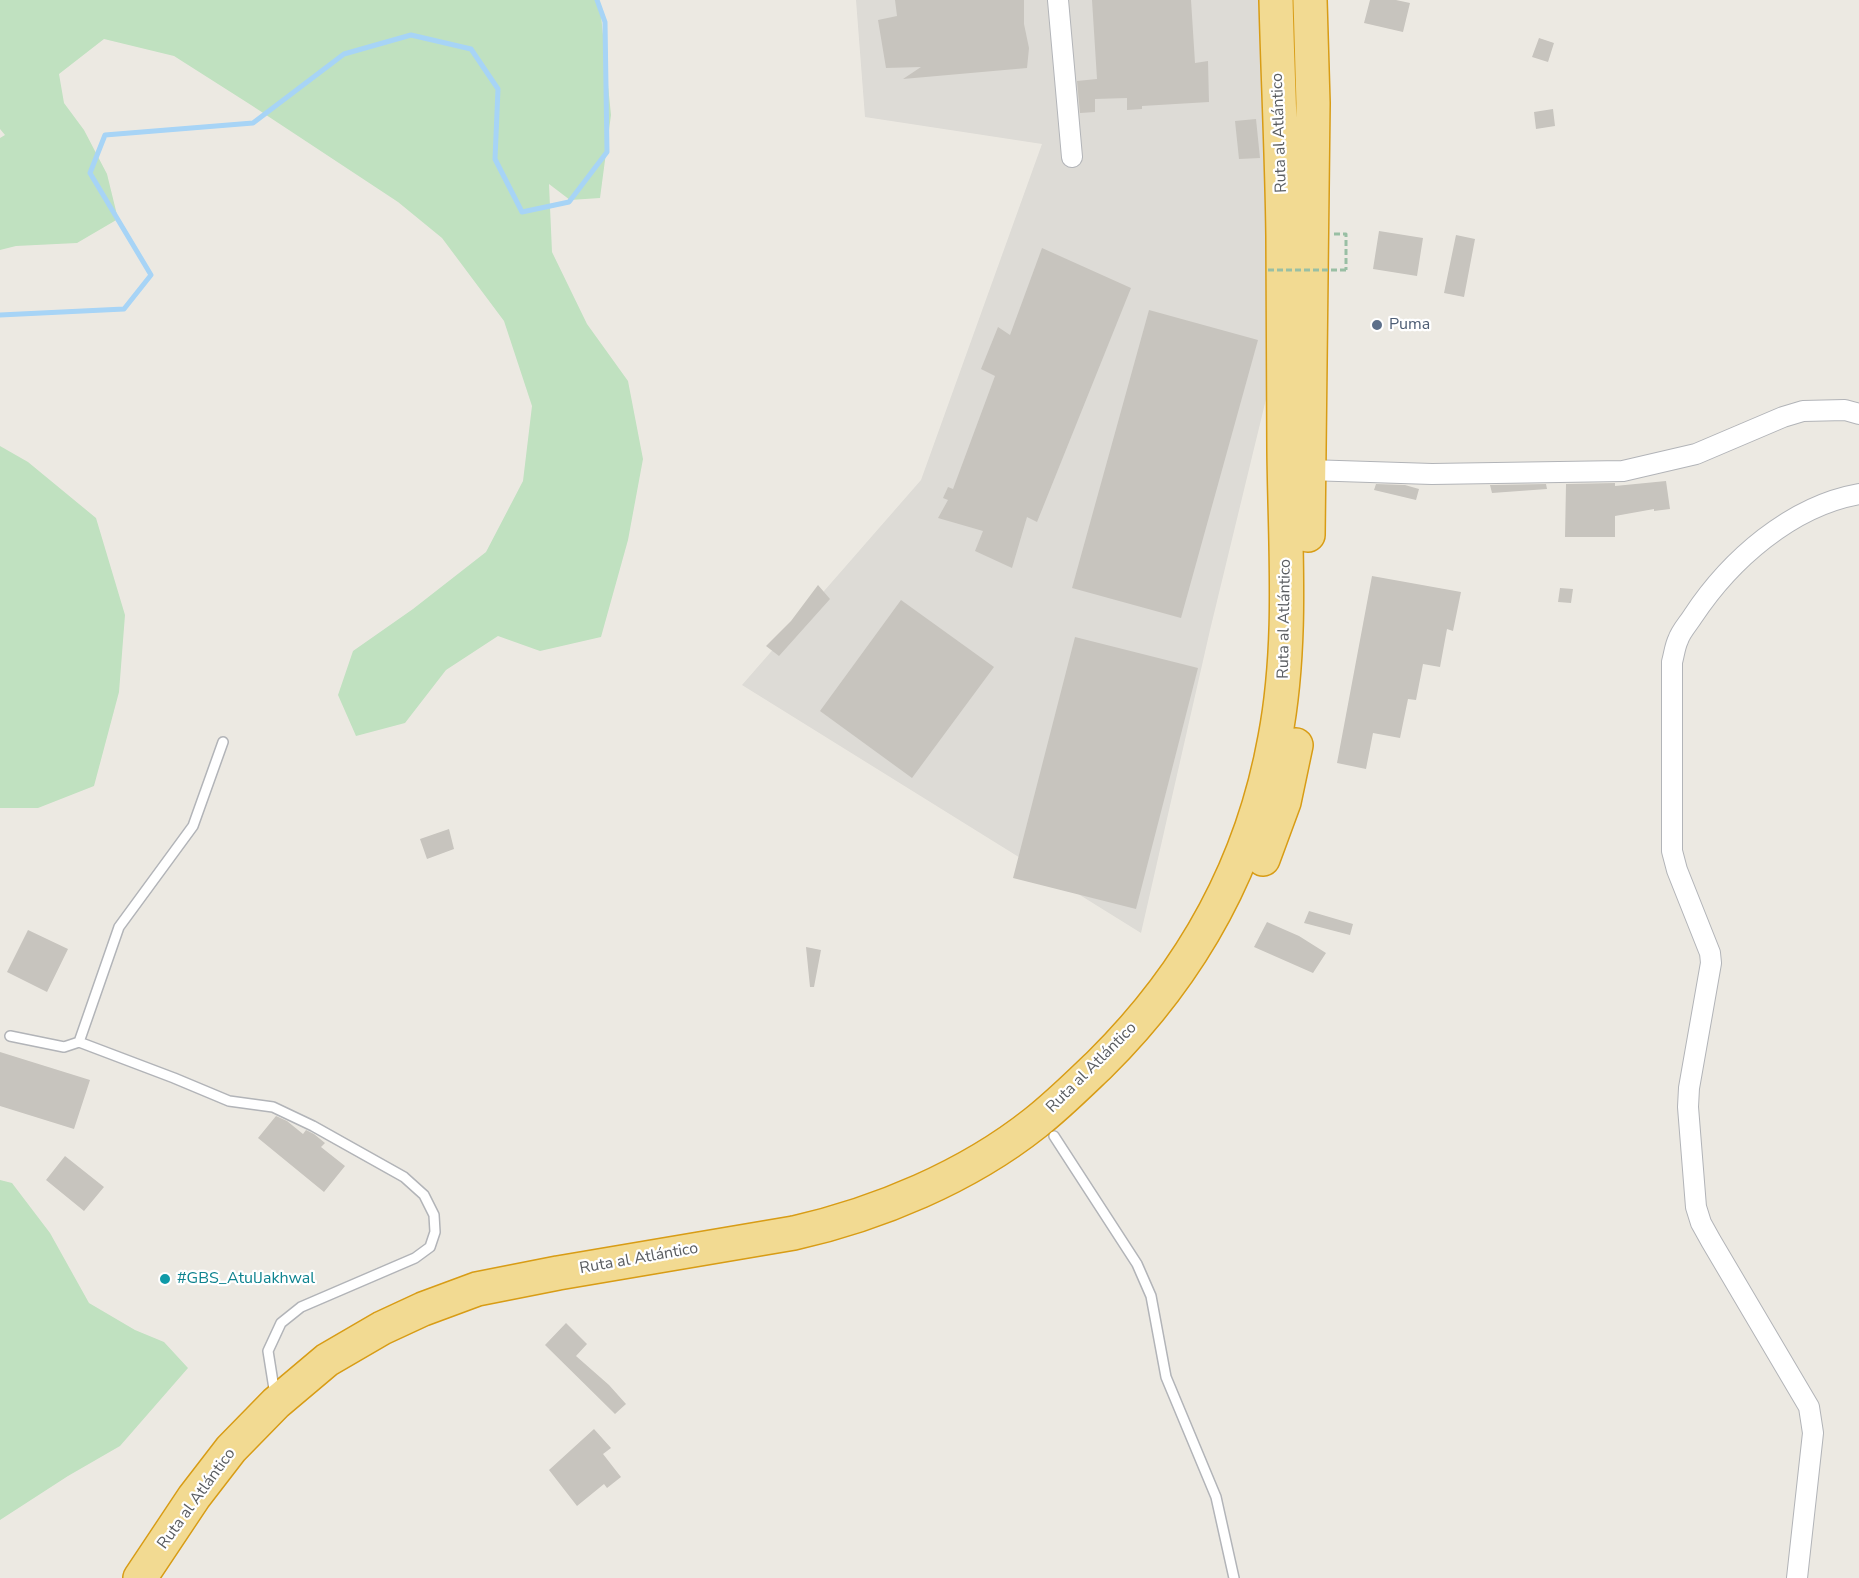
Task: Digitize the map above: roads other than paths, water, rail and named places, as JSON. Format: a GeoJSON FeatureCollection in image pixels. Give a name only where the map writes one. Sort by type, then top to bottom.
{"type":"FeatureCollection","features":[{"type":"Feature","properties":{"kind":"highway","name":"Ruta al Atlántico"},"geometry":{"type":"LineString","coordinates":[[140,1578],[194,1497],[225,1457],[276,1403],[327,1360],[382,1328],[423,1309],[477,1289],[794,1233],[824,1226],[907,1197],[987,1156],[1032,1126],[1127,1037],[1166,990],[1193,951],[1218,907],[1241,858],[1275,740],[1284,679],[1287,601],[1283,234],[1276,0]]}},
{"type":"Feature","properties":{"kind":"highway","name":"Ruta al Atlántico"},"geometry":{"type":"LineString","coordinates":[[165,1578],[242,1471],[284,1424],[364,1362],[443,1324],[476,1313],[517,1302],[800,1254],[866,1236],[960,1196],[1001,1172],[1078,1117],[1145,1050],[1184,1002],[1211,964],[1260,867],[1284,802],[1305,679],[1308,602],[1313,103],[1310,0]]}},
{"type":"Feature","properties":{"kind":"highway"},"geometry":{"type":"LineString","coordinates":[[1278,81],[1288,124],[1289,238],[1294,245],[1302,246],[1311,240],[1312,234]]}},
{"type":"Feature","properties":{"kind":"street"},"geometry":{"type":"LineString","coordinates":[[1058,0],[1072,157]]}},
{"type":"Feature","properties":{"kind":"street"},"geometry":{"type":"LineString","coordinates":[[1308,470],[1432,474],[1623,471],[1696,453],[1803,411],[1845,410],[1859,414]]}},
{"type":"Feature","properties":{"kind":"street"},"geometry":{"type":"LineString","coordinates":[[1797,1578],[1813,1433],[1809,1407],[1701,1223],[1696,1207],[1688,1107],[1689,1088],[1711,963],[1710,953],[1677,870],[1672,851],[1672,662],[1678,639],[1707,594],[1753,546],[1815,508],[1859,494]]}},
{"type":"Feature","properties":{"kind":"lane"},"geometry":{"type":"LineString","coordinates":[[79,1042],[119,927],[193,826],[223,742]]}},
{"type":"Feature","properties":{"kind":"lane"},"geometry":{"type":"LineString","coordinates":[[10,1036],[64,1047],[79,1042],[229,1101],[273,1107],[313,1126],[404,1177],[424,1195],[434,1215],[435,1233],[430,1247],[415,1258],[302,1307],[281,1323],[268,1351],[276,1403]]}},
{"type":"Feature","properties":{"kind":"lane"},"geometry":{"type":"LineString","coordinates":[[1054,1136],[1137,1264],[1151,1296],[1166,1377],[1212,1486],[1234,1578]]}},
{"type":"Feature","properties":{"kind":"waterway"},"geometry":{"type":"LineString","coordinates":[[0,315],[124,309],[151,275],[90,173],[105,135],[253,123],[344,54],[411,35],[471,49],[498,89],[495,159],[522,212],[569,202],[607,152],[605,22],[597,0]]}},
{"type":"Feature","properties":{"kind":"place","name":"Puma"},"geometry":{"type":"Point","coordinates":[1377,325]}},
{"type":"Feature","properties":{"kind":"place","name":"#GBS_AtulJakhwal"},"geometry":{"type":"Point","coordinates":[165,1279]}}]}
